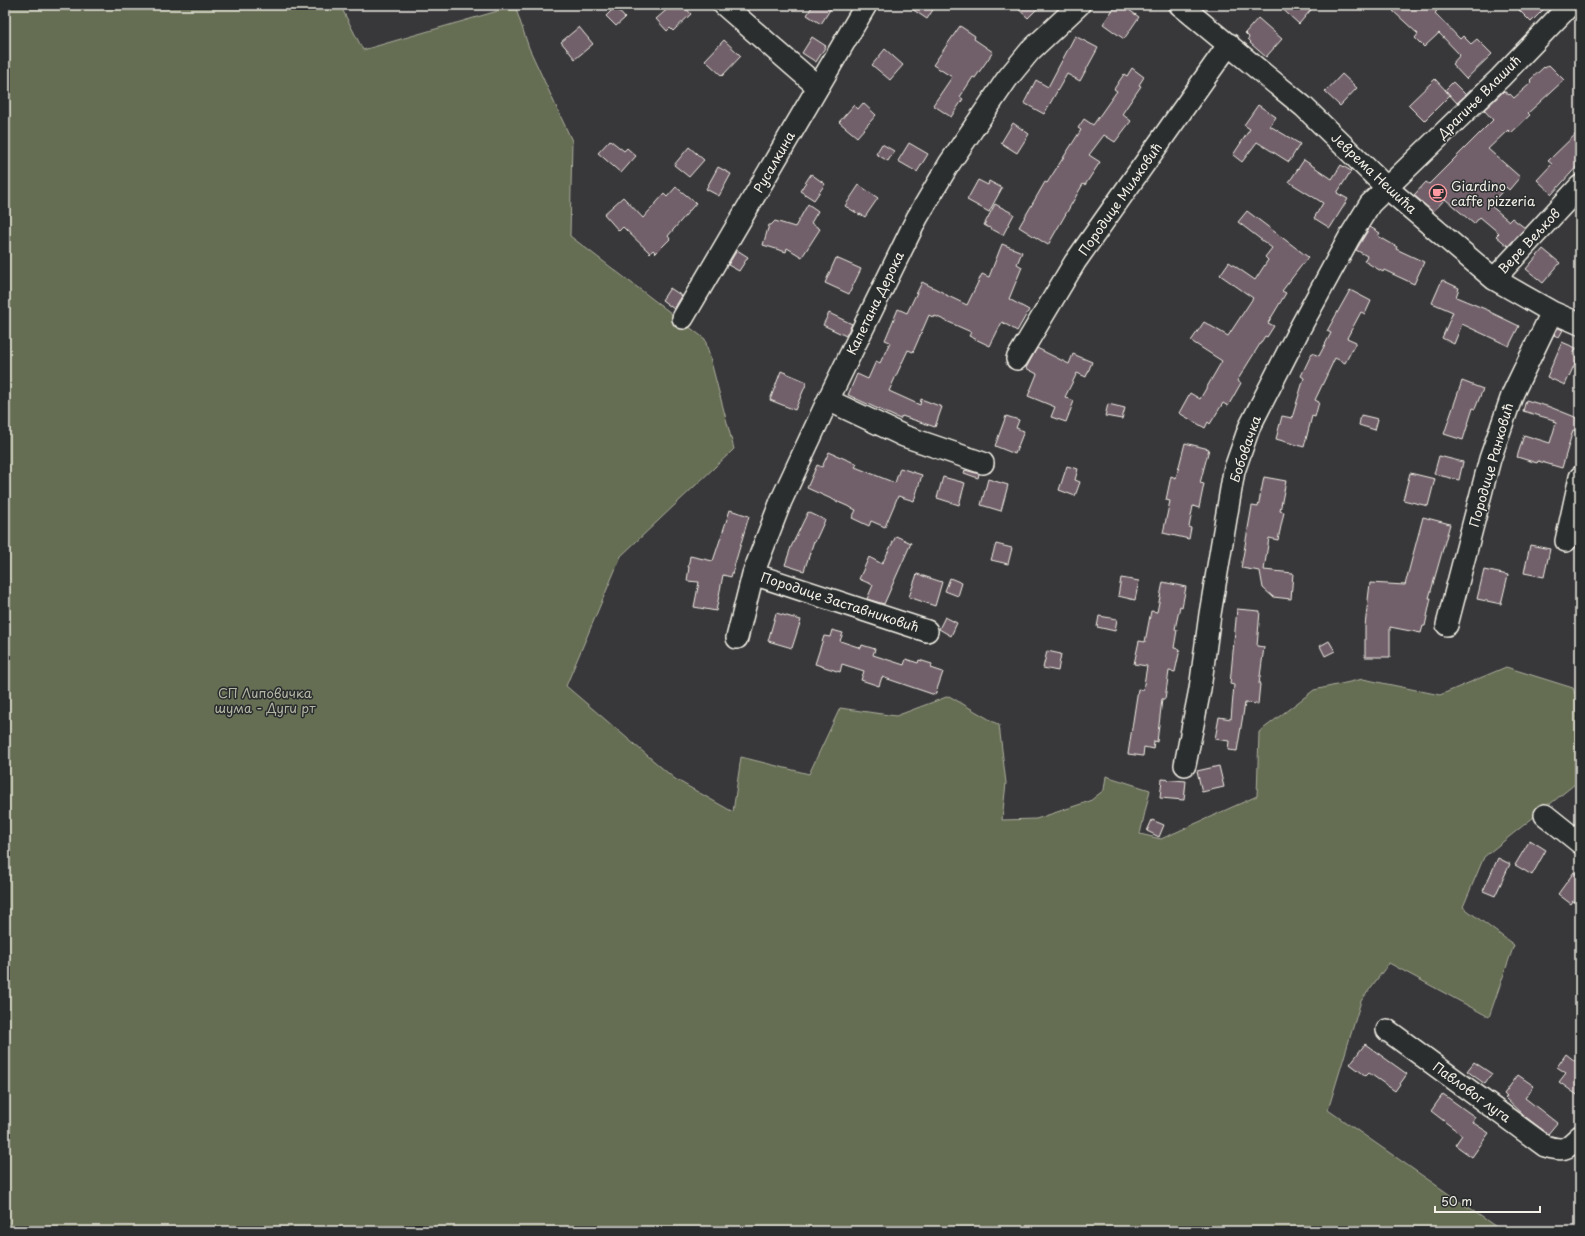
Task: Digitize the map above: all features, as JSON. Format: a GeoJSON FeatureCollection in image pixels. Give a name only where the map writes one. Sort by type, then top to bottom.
{"type":"FeatureCollection","features":[{"type":"Feature","properties":{"kind":"street"},"geometry":{"type":"LineString","coordinates":[[724,5],[818,87]]}},
{"type":"Feature","properties":{"kind":"street","name":"Русалкина"},"geometry":{"type":"LineString","coordinates":[[683,318],[866,5]]}},
{"type":"Feature","properties":{"kind":"street","name":"Капетана Дерока"},"geometry":{"type":"LineString","coordinates":[[737,638],[753,574],[781,501],[828,400],[917,218],[950,164],[1007,79],[1030,51],[1079,5]]}},
{"type":"Feature","properties":{"kind":"street","name":"Јеврема Нешића"},"geometry":{"type":"LineString","coordinates":[[1180,5],[1304,107],[1387,188],[1494,279],[1552,312],[1580,324]]}},
{"type":"Feature","properties":{"kind":"street","name":"Драгиње Влашић"},"geometry":{"type":"LineString","coordinates":[[1387,188],[1500,78],[1570,5]]}},
{"type":"Feature","properties":{"kind":"street","name":"Породице Миљковић"},"geometry":{"type":"LineString","coordinates":[[1017,359],[1075,262],[1229,44]]}},
{"type":"Feature","properties":{"kind":"street","name":"Вере Вељков"},"geometry":{"type":"LineString","coordinates":[[1494,279],[1580,186]]}},
{"type":"Feature","properties":{"kind":"street","name":"Бобовачка"},"geometry":{"type":"LineString","coordinates":[[1185,765],[1200,689],[1210,614],[1234,471],[1246,435],[1300,328],[1349,238],[1370,204],[1387,188]]}},
{"type":"Feature","properties":{"kind":"street","name":"Породице Ранковић"},"geometry":{"type":"LineString","coordinates":[[1447,625],[1490,459],[1513,393],[1552,312]]}},
{"type":"Feature","properties":{"kind":"street"},"geometry":{"type":"LineString","coordinates":[[828,400],[904,436],[983,463]]}},
{"type":"Feature","properties":{"kind":"street"},"geometry":{"type":"LineString","coordinates":[[1566,541],[1580,477]]}},
{"type":"Feature","properties":{"kind":"street","name":"Породице Заставниковић"},"geometry":{"type":"LineString","coordinates":[[753,574],[927,631]]}},
{"type":"Feature","properties":{"kind":"street"},"geometry":{"type":"LineString","coordinates":[[1545,815],[1580,843]]}},
{"type":"Feature","properties":{"kind":"street","name":"Павловог луга"},"geometry":{"type":"LineString","coordinates":[[1388,1030],[1546,1146],[1558,1150],[1568,1147],[1580,1136]]}},
{"type":"Feature","properties":{"kind":"green space","name":"СП Липовичка шума - Дуги рт"},"geometry":{"type":"Polygon","coordinates":[[[5,5],[340,5],[363,50],[515,6],[529,48],[572,141],[570,236],[705,339],[734,449],[621,556],[566,686],[675,779],[733,812],[741,757],[809,774],[840,708],[896,716],[949,696],[999,725],[1006,783],[1002,820],[1036,819],[1090,801],[1104,790],[1106,776],[1150,790],[1140,834],[1161,839],[1257,796],[1259,732],[1314,690],[1363,679],[1440,695],[1506,667],[1573,688],[1580,709],[1580,780],[1484,857],[1463,907],[1514,945],[1489,1017],[1389,963],[1361,1001],[1328,1110],[1502,1231],[5,1231],[5,5]]]}},
{"type":"Feature","properties":{"kind":"building"},"geometry":{"type":"Polygon","coordinates":[[[672,5],[683,5],[691,14],[673,31],[670,28],[667,31],[656,19],[672,5]]]}},
{"type":"Feature","properties":{"kind":"building"},"geometry":{"type":"Polygon","coordinates":[[[813,5],[833,5],[821,24],[807,15],[813,5]]]}},
{"type":"Feature","properties":{"kind":"building"},"geometry":{"type":"Polygon","coordinates":[[[906,5],[936,5],[927,19],[906,5]]]}},
{"type":"Feature","properties":{"kind":"building"},"geometry":{"type":"Polygon","coordinates":[[[1014,5],[1041,5],[1028,18],[1014,5]]]}},
{"type":"Feature","properties":{"kind":"building"},"geometry":{"type":"Polygon","coordinates":[[[1116,5],[1122,5],[1139,17],[1124,39],[1103,24],[1116,5]]]}},
{"type":"Feature","properties":{"kind":"building"},"geometry":{"type":"Polygon","coordinates":[[[1278,5],[1315,5],[1299,24],[1278,5]]]}},
{"type":"Feature","properties":{"kind":"building"},"geometry":{"type":"Polygon","coordinates":[[[1399,5],[1430,5],[1437,11],[1435,13],[1460,39],[1463,36],[1471,44],[1477,39],[1492,54],[1466,79],[1452,64],[1460,55],[1439,33],[1424,47],[1415,38],[1418,34],[1393,11],[1399,5]]]}},
{"type":"Feature","properties":{"kind":"building"},"geometry":{"type":"Polygon","coordinates":[[[1514,5],[1548,5],[1531,22],[1514,5]]]}},
{"type":"Feature","properties":{"kind":"building"},"geometry":{"type":"Polygon","coordinates":[[[615,7],[625,18],[616,26],[606,16],[615,7]]]}},
{"type":"Feature","properties":{"kind":"building"},"geometry":{"type":"Polygon","coordinates":[[[1258,18],[1282,39],[1266,57],[1250,43],[1251,42],[1248,39],[1249,37],[1245,33],[1258,18]]]}},
{"type":"Feature","properties":{"kind":"building"},"geometry":{"type":"Polygon","coordinates":[[[960,26],[975,36],[974,39],[993,52],[975,78],[973,77],[960,97],[963,99],[951,117],[933,105],[952,77],[933,65],[960,26]]]}},
{"type":"Feature","properties":{"kind":"building"},"geometry":{"type":"Polygon","coordinates":[[[579,27],[593,44],[575,59],[561,42],[579,27]]]}},
{"type":"Feature","properties":{"kind":"building"},"geometry":{"type":"Polygon","coordinates":[[[1075,36],[1098,48],[1080,81],[1067,74],[1044,114],[1024,103],[1036,80],[1048,87],[1075,36]]]}},
{"type":"Feature","properties":{"kind":"building"},"geometry":{"type":"Polygon","coordinates":[[[812,37],[826,46],[816,62],[802,53],[812,37]]]}},
{"type":"Feature","properties":{"kind":"building"},"geometry":{"type":"Polygon","coordinates":[[[724,40],[741,56],[722,76],[705,60],[724,40]]]}},
{"type":"Feature","properties":{"kind":"building"},"geometry":{"type":"Polygon","coordinates":[[[885,49],[903,65],[890,80],[872,65],[885,49]]]}},
{"type":"Feature","properties":{"kind":"building"},"geometry":{"type":"Polygon","coordinates":[[[1549,65],[1564,80],[1528,113],[1530,115],[1511,133],[1508,130],[1488,149],[1520,177],[1509,190],[1506,187],[1490,205],[1509,221],[1512,218],[1525,228],[1508,246],[1496,236],[1499,233],[1480,217],[1474,224],[1445,199],[1433,212],[1414,195],[1426,182],[1429,184],[1493,120],[1484,110],[1504,91],[1514,98],[1532,82],[1530,80],[1544,67],[1545,68],[1549,65]]]}},
{"type":"Feature","properties":{"kind":"building"},"geometry":{"type":"Polygon","coordinates":[[[1132,68],[1144,77],[1139,85],[1141,86],[1122,114],[1131,121],[1115,142],[1104,135],[1089,155],[1100,162],[1085,185],[1083,184],[1048,245],[1019,227],[1045,182],[1047,183],[1081,130],[1078,128],[1084,119],[1093,125],[1117,91],[1114,89],[1124,74],[1127,76],[1132,68]]]}},
{"type":"Feature","properties":{"kind":"building"},"geometry":{"type":"Polygon","coordinates":[[[1342,74],[1357,88],[1340,106],[1325,92],[1342,74]]]}},
{"type":"Feature","properties":{"kind":"building"},"geometry":{"type":"Polygon","coordinates":[[[1435,79],[1450,95],[1424,121],[1408,105],[1435,79]]]}},
{"type":"Feature","properties":{"kind":"building"},"geometry":{"type":"Polygon","coordinates":[[[1453,82],[1466,95],[1457,103],[1445,90],[1453,82]]]}},
{"type":"Feature","properties":{"kind":"building"},"geometry":{"type":"Polygon","coordinates":[[[863,103],[876,115],[857,137],[839,122],[854,105],[858,109],[863,103]]]}},
{"type":"Feature","properties":{"kind":"building"},"geometry":{"type":"Polygon","coordinates":[[[1258,105],[1276,117],[1270,126],[1300,144],[1289,162],[1257,142],[1242,162],[1233,155],[1250,129],[1244,125],[1258,105]]]}},
{"type":"Feature","properties":{"kind":"building"},"geometry":{"type":"Polygon","coordinates":[[[1013,123],[1029,134],[1017,153],[1001,143],[1013,123]]]}},
{"type":"Feature","properties":{"kind":"building"},"geometry":{"type":"Polygon","coordinates":[[[1580,130],[1580,163],[1552,194],[1537,180],[1552,164],[1548,161],[1580,130]]]}},
{"type":"Feature","properties":{"kind":"building"},"geometry":{"type":"Polygon","coordinates":[[[610,140],[624,151],[627,148],[636,156],[621,173],[598,153],[610,140]]]}},
{"type":"Feature","properties":{"kind":"building"},"geometry":{"type":"Polygon","coordinates":[[[909,143],[928,154],[917,172],[898,161],[909,143]]]}},
{"type":"Feature","properties":{"kind":"building"},"geometry":{"type":"Polygon","coordinates":[[[882,144],[894,151],[888,161],[876,154],[882,144]]]}},
{"type":"Feature","properties":{"kind":"building"},"geometry":{"type":"Polygon","coordinates":[[[689,147],[704,160],[689,177],[674,165],[689,147]]]}},
{"type":"Feature","properties":{"kind":"building"},"geometry":{"type":"Polygon","coordinates":[[[1304,160],[1332,179],[1341,165],[1351,171],[1337,193],[1348,199],[1330,228],[1314,218],[1323,203],[1289,182],[1304,160]]]}},
{"type":"Feature","properties":{"kind":"building"},"geometry":{"type":"Polygon","coordinates":[[[718,167],[731,174],[719,196],[706,189],[718,167]]]}},
{"type":"Feature","properties":{"kind":"building"},"geometry":{"type":"Polygon","coordinates":[[[811,174],[825,184],[814,200],[800,191],[811,174]]]}},
{"type":"Feature","properties":{"kind":"building"},"geometry":{"type":"Polygon","coordinates":[[[978,180],[988,185],[989,181],[1002,188],[989,212],[967,200],[978,180]]]}},
{"type":"Feature","properties":{"kind":"building"},"geometry":{"type":"Polygon","coordinates":[[[859,185],[878,198],[865,217],[845,206],[859,185]]]}},
{"type":"Feature","properties":{"kind":"building"},"geometry":{"type":"Polygon","coordinates":[[[676,187],[696,203],[668,236],[670,239],[656,253],[653,250],[650,253],[623,227],[619,231],[604,214],[623,197],[643,218],[664,194],[667,197],[676,187]]]}},
{"type":"Feature","properties":{"kind":"building"},"geometry":{"type":"Polygon","coordinates":[[[808,204],[818,211],[811,223],[820,229],[802,257],[787,248],[786,252],[763,245],[769,225],[775,221],[795,227],[808,204]]]}},
{"type":"Feature","properties":{"kind":"building"},"geometry":{"type":"Polygon","coordinates":[[[995,204],[1014,214],[1003,235],[984,225],[995,204]]]}},
{"type":"Feature","properties":{"kind":"building"},"geometry":{"type":"Polygon","coordinates":[[[1247,211],[1308,257],[1282,291],[1286,293],[1268,323],[1274,326],[1267,337],[1265,336],[1237,381],[1241,383],[1228,406],[1223,403],[1210,424],[1208,422],[1205,428],[1179,413],[1190,393],[1200,399],[1222,361],[1191,341],[1204,322],[1228,336],[1253,298],[1220,275],[1229,262],[1255,280],[1268,260],[1265,257],[1272,248],[1238,222],[1247,211]]]}},
{"type":"Feature","properties":{"kind":"building"},"geometry":{"type":"Polygon","coordinates":[[[1370,227],[1380,233],[1378,236],[1397,247],[1396,249],[1424,262],[1414,284],[1384,270],[1383,272],[1364,261],[1367,256],[1356,250],[1370,227]]]}},
{"type":"Feature","properties":{"kind":"building"},"geometry":{"type":"Polygon","coordinates":[[[1002,244],[1022,252],[1017,264],[1022,267],[1009,299],[1029,310],[1017,331],[1002,322],[990,346],[969,336],[971,332],[935,316],[934,318],[929,315],[913,352],[908,350],[889,391],[920,405],[921,399],[942,407],[935,427],[902,416],[900,419],[848,395],[857,374],[868,379],[876,361],[880,363],[890,342],[885,340],[898,309],[907,313],[922,282],[967,305],[982,274],[989,277],[1002,244]]]}},
{"type":"Feature","properties":{"kind":"building"},"geometry":{"type":"Polygon","coordinates":[[[1543,249],[1560,263],[1543,283],[1526,269],[1543,249]]]}},
{"type":"Feature","properties":{"kind":"building"},"geometry":{"type":"Polygon","coordinates":[[[737,250],[748,257],[739,271],[728,265],[737,250]]]}},
{"type":"Feature","properties":{"kind":"building"},"geometry":{"type":"Polygon","coordinates":[[[836,258],[861,269],[849,294],[825,283],[836,258]]]}},
{"type":"Feature","properties":{"kind":"building"},"geometry":{"type":"Polygon","coordinates":[[[1442,280],[1459,288],[1456,297],[1490,311],[1519,326],[1509,346],[1462,324],[1454,344],[1442,338],[1453,312],[1432,303],[1442,280]]]}},
{"type":"Feature","properties":{"kind":"building"},"geometry":{"type":"Polygon","coordinates":[[[670,288],[682,296],[674,309],[662,300],[670,288]]]}},
{"type":"Feature","properties":{"kind":"building"},"geometry":{"type":"Polygon","coordinates":[[[1350,290],[1371,301],[1365,314],[1361,312],[1347,338],[1356,342],[1345,363],[1335,358],[1315,400],[1319,402],[1315,417],[1312,416],[1304,447],[1276,439],[1282,416],[1292,418],[1304,378],[1301,376],[1312,353],[1319,356],[1331,333],[1327,331],[1350,290]]]}},
{"type":"Feature","properties":{"kind":"building"},"geometry":{"type":"Polygon","coordinates":[[[829,313],[852,324],[846,336],[823,325],[829,313]]]}},
{"type":"Feature","properties":{"kind":"building"},"geometry":{"type":"Polygon","coordinates":[[[1558,328],[1563,330],[1559,337],[1554,335],[1558,328]]]}},
{"type":"Feature","properties":{"kind":"building"},"geometry":{"type":"Polygon","coordinates":[[[1562,342],[1576,348],[1573,355],[1578,357],[1565,385],[1547,377],[1562,342]]]}},
{"type":"Feature","properties":{"kind":"building"},"geometry":{"type":"Polygon","coordinates":[[[1037,348],[1069,364],[1073,354],[1092,362],[1086,377],[1077,373],[1065,397],[1074,401],[1066,422],[1051,417],[1055,407],[1028,396],[1037,374],[1026,368],[1037,348]]]}},
{"type":"Feature","properties":{"kind":"building"},"geometry":{"type":"Polygon","coordinates":[[[781,371],[807,382],[795,410],[770,400],[781,371]]]}},
{"type":"Feature","properties":{"kind":"building"},"geometry":{"type":"Polygon","coordinates":[[[1462,381],[1483,389],[1475,409],[1473,408],[1463,440],[1444,434],[1462,381]]]}},
{"type":"Feature","properties":{"kind":"building"},"geometry":{"type":"Polygon","coordinates":[[[1526,400],[1550,407],[1580,419],[1580,432],[1573,430],[1562,468],[1517,457],[1524,435],[1550,443],[1556,423],[1553,422],[1554,420],[1523,411],[1526,400]]]}},
{"type":"Feature","properties":{"kind":"building"},"geometry":{"type":"Polygon","coordinates":[[[1108,404],[1125,408],[1122,419],[1105,416],[1108,404]]]}},
{"type":"Feature","properties":{"kind":"building"},"geometry":{"type":"Polygon","coordinates":[[[1361,415],[1378,419],[1375,430],[1359,425],[1361,415]]]}},
{"type":"Feature","properties":{"kind":"building"},"geometry":{"type":"Polygon","coordinates":[[[1006,416],[1019,420],[1016,428],[1024,431],[1015,454],[995,446],[1006,416]]]}},
{"type":"Feature","properties":{"kind":"building"},"geometry":{"type":"Polygon","coordinates":[[[1185,443],[1209,449],[1200,483],[1204,484],[1199,508],[1193,506],[1189,527],[1191,528],[1189,539],[1163,533],[1170,501],[1166,500],[1171,476],[1176,478],[1185,443]]]}},
{"type":"Feature","properties":{"kind":"building"},"geometry":{"type":"Polygon","coordinates":[[[829,452],[857,464],[855,467],[895,483],[900,468],[922,475],[914,501],[898,496],[885,527],[871,521],[869,526],[852,518],[856,510],[807,488],[817,465],[822,467],[829,452]]]}},
{"type":"Feature","properties":{"kind":"building"},"geometry":{"type":"Polygon","coordinates":[[[1439,456],[1463,462],[1459,480],[1434,474],[1439,456]]]}},
{"type":"Feature","properties":{"kind":"building"},"geometry":{"type":"Polygon","coordinates":[[[1067,466],[1078,469],[1075,480],[1080,482],[1075,496],[1059,490],[1067,466]]]}},
{"type":"Feature","properties":{"kind":"building"},"geometry":{"type":"Polygon","coordinates":[[[965,470],[979,474],[978,478],[964,473],[965,470]]]}},
{"type":"Feature","properties":{"kind":"building"},"geometry":{"type":"Polygon","coordinates":[[[1410,473],[1435,479],[1428,506],[1403,500],[1410,473]]]}},
{"type":"Feature","properties":{"kind":"building"},"geometry":{"type":"Polygon","coordinates":[[[943,477],[965,483],[959,505],[937,498],[943,477]]]}},
{"type":"Feature","properties":{"kind":"building"},"geometry":{"type":"Polygon","coordinates":[[[1264,477],[1286,481],[1280,511],[1284,512],[1278,540],[1269,538],[1264,570],[1293,573],[1291,599],[1273,597],[1263,588],[1260,571],[1241,568],[1252,506],[1258,507],[1264,477]]]}},
{"type":"Feature","properties":{"kind":"building"},"geometry":{"type":"Polygon","coordinates":[[[988,479],[1008,485],[1001,511],[981,505],[988,479]]]}},
{"type":"Feature","properties":{"kind":"building"},"geometry":{"type":"Polygon","coordinates":[[[730,510],[749,516],[731,577],[723,575],[716,611],[694,607],[699,582],[687,581],[690,556],[713,561],[730,510]]]}},
{"type":"Feature","properties":{"kind":"building"},"geometry":{"type":"Polygon","coordinates":[[[808,512],[825,520],[815,542],[814,541],[804,571],[785,565],[791,547],[808,512]]]}},
{"type":"Feature","properties":{"kind":"building"},"geometry":{"type":"Polygon","coordinates":[[[1423,517],[1450,524],[1429,598],[1431,598],[1425,626],[1423,626],[1421,633],[1390,627],[1390,657],[1365,657],[1365,626],[1370,583],[1405,585],[1423,517]]]}},
{"type":"Feature","properties":{"kind":"building"},"geometry":{"type":"Polygon","coordinates":[[[896,536],[911,543],[884,604],[867,599],[873,585],[859,579],[869,557],[882,564],[896,536]]]}},
{"type":"Feature","properties":{"kind":"building"},"geometry":{"type":"Polygon","coordinates":[[[996,544],[1012,548],[1008,564],[991,560],[996,544]]]}},
{"type":"Feature","properties":{"kind":"building"},"geometry":{"type":"Polygon","coordinates":[[[1530,545],[1550,549],[1544,577],[1524,573],[1530,545]]]}},
{"type":"Feature","properties":{"kind":"building"},"geometry":{"type":"Polygon","coordinates":[[[1484,570],[1508,575],[1501,604],[1477,599],[1484,570]]]}},
{"type":"Feature","properties":{"kind":"building"},"geometry":{"type":"Polygon","coordinates":[[[917,574],[942,582],[935,606],[909,597],[917,574]]]}},
{"type":"Feature","properties":{"kind":"building"},"geometry":{"type":"Polygon","coordinates":[[[950,578],[962,583],[958,596],[945,591],[950,578]]]}},
{"type":"Feature","properties":{"kind":"building"},"geometry":{"type":"Polygon","coordinates":[[[1121,578],[1139,581],[1135,600],[1118,596],[1121,578]]]}},
{"type":"Feature","properties":{"kind":"building"},"geometry":{"type":"Polygon","coordinates":[[[1163,582],[1186,587],[1175,629],[1177,630],[1174,648],[1180,649],[1175,672],[1169,671],[1165,699],[1162,699],[1157,742],[1154,741],[1153,749],[1144,747],[1143,756],[1128,754],[1138,689],[1143,690],[1147,666],[1134,664],[1139,641],[1145,642],[1151,611],[1157,612],[1163,582]]]}},
{"type":"Feature","properties":{"kind":"building"},"geometry":{"type":"Polygon","coordinates":[[[1237,609],[1260,611],[1257,646],[1264,647],[1258,704],[1245,703],[1237,751],[1228,750],[1229,741],[1215,739],[1219,717],[1231,719],[1234,685],[1230,684],[1237,609]]]}},
{"type":"Feature","properties":{"kind":"building"},"geometry":{"type":"Polygon","coordinates":[[[776,613],[801,620],[792,648],[768,641],[776,613]]]}},
{"type":"Feature","properties":{"kind":"building"},"geometry":{"type":"Polygon","coordinates":[[[1099,616],[1117,619],[1115,631],[1097,627],[1099,616]]]}},
{"type":"Feature","properties":{"kind":"building"},"geometry":{"type":"Polygon","coordinates":[[[945,617],[957,623],[951,636],[939,629],[945,617]]]}},
{"type":"Feature","properties":{"kind":"building"},"geometry":{"type":"Polygon","coordinates":[[[832,630],[843,633],[840,641],[861,648],[862,645],[875,649],[873,655],[904,665],[906,659],[918,663],[919,660],[932,664],[931,668],[943,672],[935,695],[882,677],[879,686],[861,680],[864,671],[842,664],[840,672],[815,664],[824,636],[830,637],[832,630]]]}},
{"type":"Feature","properties":{"kind":"building"},"geometry":{"type":"Polygon","coordinates":[[[1329,641],[1335,651],[1325,656],[1320,646],[1329,641]]]}},
{"type":"Feature","properties":{"kind":"building"},"geometry":{"type":"Polygon","coordinates":[[[1047,651],[1061,654],[1058,671],[1043,668],[1047,651]]]}},
{"type":"Feature","properties":{"kind":"building"},"geometry":{"type":"Polygon","coordinates":[[[1219,766],[1224,787],[1202,792],[1197,771],[1219,766]]]}},
{"type":"Feature","properties":{"kind":"building"},"geometry":{"type":"Polygon","coordinates":[[[1162,779],[1186,781],[1184,800],[1160,798],[1162,779]]]}},
{"type":"Feature","properties":{"kind":"building"},"geometry":{"type":"Polygon","coordinates":[[[1152,820],[1164,825],[1159,837],[1147,831],[1152,820]]]}},
{"type":"Feature","properties":{"kind":"building"},"geometry":{"type":"Polygon","coordinates":[[[1530,840],[1546,850],[1532,875],[1515,865],[1530,840]]]}},
{"type":"Feature","properties":{"kind":"building"},"geometry":{"type":"Polygon","coordinates":[[[1498,858],[1510,864],[1495,896],[1483,891],[1498,858]]]}},
{"type":"Feature","properties":{"kind":"building"},"geometry":{"type":"Polygon","coordinates":[[[1574,872],[1580,877],[1580,897],[1576,902],[1573,901],[1571,904],[1558,894],[1574,872]]]}},
{"type":"Feature","properties":{"kind":"building"},"geometry":{"type":"Polygon","coordinates":[[[1365,1044],[1407,1074],[1395,1091],[1369,1073],[1366,1076],[1350,1064],[1365,1044]]]}},
{"type":"Feature","properties":{"kind":"building"},"geometry":{"type":"Polygon","coordinates":[[[1566,1054],[1580,1065],[1580,1097],[1559,1082],[1566,1073],[1557,1067],[1566,1054]]]}},
{"type":"Feature","properties":{"kind":"building"},"geometry":{"type":"Polygon","coordinates":[[[1474,1062],[1492,1074],[1485,1084],[1467,1071],[1474,1062]]]}},
{"type":"Feature","properties":{"kind":"building"},"geometry":{"type":"Polygon","coordinates":[[[1518,1075],[1534,1086],[1525,1098],[1557,1123],[1548,1134],[1523,1115],[1505,1098],[1507,1097],[1504,1094],[1518,1075]]]}},
{"type":"Feature","properties":{"kind":"building"},"geometry":{"type":"Polygon","coordinates":[[[1443,1094],[1475,1117],[1472,1122],[1489,1133],[1472,1157],[1455,1145],[1462,1135],[1431,1111],[1443,1094]]]}},
{"type":"Feature","properties":{"kind":"place","name":"Giardino caffe pizzeria"},"geometry":{"type":"Point","coordinates":[1438,193]}}]}
